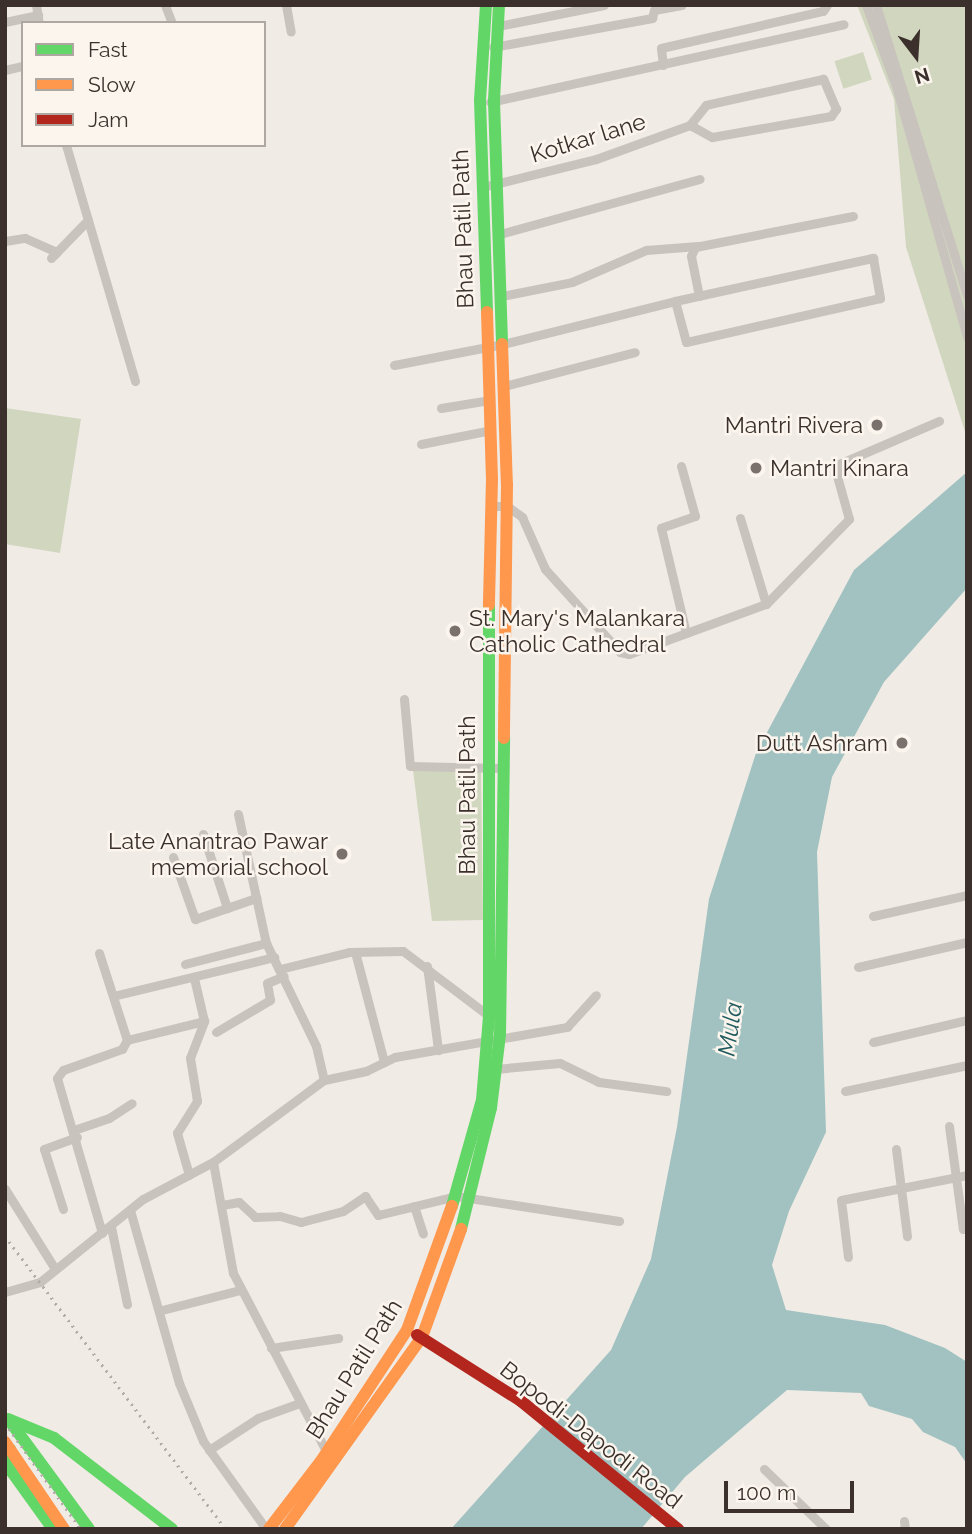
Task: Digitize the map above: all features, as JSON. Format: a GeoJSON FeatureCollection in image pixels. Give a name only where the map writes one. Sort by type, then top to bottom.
{"type":"FeatureCollection","features":[{"type":"Feature","properties":{"kind":"main road","name":"Bhau Patil Path"},"geometry":{"type":"LineString","coordinates":[[267,1529],[327,1453],[407,1330],[427,1287],[480,1111],[493,1040],[507,506],[500,234],[490,47],[498,26],[493,6]]}},
{"type":"Feature","properties":{"kind":"main road","name":"Bhau Patil Path"},"geometry":{"type":"LineString","coordinates":[[285,1529],[422,1338],[472,1198],[495,1069],[489,1016],[486,768],[492,506],[491,430],[480,102],[490,47],[493,6]]}},
{"type":"Feature","properties":{"kind":"main road","name":"Bopodi-Dapodi Road"},"geometry":{"type":"LineString","coordinates":[[407,1330],[521,1401],[678,1529]]}},
{"type":"Feature","properties":{"kind":"main road"},"geometry":{"type":"LineString","coordinates":[[7,1417],[54,1438],[172,1529]]}},
{"type":"Feature","properties":{"kind":"main road"},"geometry":{"type":"LineString","coordinates":[[7,1417],[89,1526]]}},
{"type":"Feature","properties":{"kind":"main road"},"geometry":{"type":"LineString","coordinates":[[8,1446],[12,1472],[53,1529]]}},
{"type":"Feature","properties":{"kind":"main road"},"geometry":{"type":"LineString","coordinates":[[8,1446],[64,1529]]}},
{"type":"Feature","properties":{"kind":"main road"},"geometry":{"type":"LineString","coordinates":[[45,1465],[53,1454],[75,1453]]}},
{"type":"Feature","properties":{"kind":"street"},"geometry":{"type":"LineString","coordinates":[[286,5],[291,32]]}},
{"type":"Feature","properties":{"kind":"street"},"geometry":{"type":"LineString","coordinates":[[498,26],[604,5]]}},
{"type":"Feature","properties":{"kind":"street"},"geometry":{"type":"LineString","coordinates":[[490,47],[652,18],[654,10],[682,5]]}},
{"type":"Feature","properties":{"kind":"street"},"geometry":{"type":"LineString","coordinates":[[663,65],[661,48],[823,11],[827,5]]}},
{"type":"Feature","properties":{"kind":"street"},"geometry":{"type":"LineString","coordinates":[[866,5],[896,86],[967,337]]}},
{"type":"Feature","properties":{"kind":"street"},"geometry":{"type":"LineString","coordinates":[[876,5],[967,296]]}},
{"type":"Feature","properties":{"kind":"street"},"geometry":{"type":"LineString","coordinates":[[5,22],[38,14]]}},
{"type":"Feature","properties":{"kind":"street"},"geometry":{"type":"LineString","coordinates":[[480,102],[494,102],[844,24]]}},
{"type":"Feature","properties":{"kind":"street","name":"Kotkar lane"},"geometry":{"type":"LineString","coordinates":[[483,187],[497,186],[596,159],[691,125],[706,105],[823,79],[835,109],[831,116],[712,137],[691,125]]}},
{"type":"Feature","properties":{"kind":"street"},"geometry":{"type":"LineString","coordinates":[[67,147],[135,381]]}},
{"type":"Feature","properties":{"kind":"street"},"geometry":{"type":"LineString","coordinates":[[500,234],[700,179]]}},
{"type":"Feature","properties":{"kind":"street"},"geometry":{"type":"LineString","coordinates":[[502,296],[572,282],[646,250],[699,246],[853,216]]}},
{"type":"Feature","properties":{"kind":"street"},"geometry":{"type":"LineString","coordinates":[[5,241],[25,238],[54,255],[88,220]]}},
{"type":"Feature","properties":{"kind":"street"},"geometry":{"type":"LineString","coordinates":[[699,246],[691,256],[699,296]]}},
{"type":"Feature","properties":{"kind":"street"},"geometry":{"type":"LineString","coordinates":[[394,365],[503,344],[675,301],[873,258],[880,298],[686,342],[675,301]]}},
{"type":"Feature","properties":{"kind":"street"},"geometry":{"type":"LineString","coordinates":[[504,386],[635,352]]}},
{"type":"Feature","properties":{"kind":"street"},"geometry":{"type":"LineString","coordinates":[[441,408],[490,400]]}},
{"type":"Feature","properties":{"kind":"street"},"geometry":{"type":"LineString","coordinates":[[492,506],[507,506],[522,517],[545,569],[620,652],[629,654],[766,604],[849,519],[837,476],[839,464],[939,421]]}},
{"type":"Feature","properties":{"kind":"street"},"geometry":{"type":"LineString","coordinates":[[421,444],[491,430]]}},
{"type":"Feature","properties":{"kind":"street"},"geometry":{"type":"LineString","coordinates":[[681,466],[695,516],[661,528],[686,633]]}},
{"type":"Feature","properties":{"kind":"street"},"geometry":{"type":"LineString","coordinates":[[740,518],[766,604]]}},
{"type":"Feature","properties":{"kind":"street"},"geometry":{"type":"LineString","coordinates":[[404,699],[410,766],[501,768]]}},
{"type":"Feature","properties":{"kind":"street"},"geometry":{"type":"LineString","coordinates":[[238,814],[266,943],[316,1046],[324,1080]]}},
{"type":"Feature","properties":{"kind":"street"},"geometry":{"type":"LineString","coordinates":[[203,834],[227,908]]}},
{"type":"Feature","properties":{"kind":"street"},"geometry":{"type":"LineString","coordinates":[[173,857],[195,919],[256,898]]}},
{"type":"Feature","properties":{"kind":"street"},"geometry":{"type":"LineString","coordinates":[[873,916],[967,895]]}},
{"type":"Feature","properties":{"kind":"street"},"geometry":{"type":"LineString","coordinates":[[858,967],[967,942]]}},
{"type":"Feature","properties":{"kind":"street"},"geometry":{"type":"LineString","coordinates":[[185,964],[266,943]]}},
{"type":"Feature","properties":{"kind":"street"},"geometry":{"type":"LineString","coordinates":[[216,1032],[270,1000],[267,983],[282,972],[355,952],[402,951],[427,967],[489,1016]]}},
{"type":"Feature","properties":{"kind":"street"},"geometry":{"type":"LineString","coordinates":[[355,952],[384,1062]]}},
{"type":"Feature","properties":{"kind":"street"},"geometry":{"type":"LineString","coordinates":[[99,953],[127,1040]]}},
{"type":"Feature","properties":{"kind":"street"},"geometry":{"type":"LineString","coordinates":[[113,996],[274,957]]}},
{"type":"Feature","properties":{"kind":"street"},"geometry":{"type":"LineString","coordinates":[[427,967],[438,1050]]}},
{"type":"Feature","properties":{"kind":"street"},"geometry":{"type":"LineString","coordinates":[[189,1175],[177,1133],[197,1101],[190,1058],[204,1021],[194,978]]}},
{"type":"Feature","properties":{"kind":"street"},"geometry":{"type":"LineString","coordinates":[[5,1292],[40,1282],[130,1210],[214,1162],[324,1080],[384,1062],[438,1050],[567,1027],[596,995]]}},
{"type":"Feature","properties":{"kind":"street"},"geometry":{"type":"LineString","coordinates":[[873,1042],[967,1020]]}},
{"type":"Feature","properties":{"kind":"street"},"geometry":{"type":"LineString","coordinates":[[127,1304],[57,1075],[115,1053],[127,1040],[204,1021]]}},
{"type":"Feature","properties":{"kind":"street"},"geometry":{"type":"LineString","coordinates":[[495,1069],[560,1063],[599,1083],[666,1091]]}},
{"type":"Feature","properties":{"kind":"street"},"geometry":{"type":"LineString","coordinates":[[845,1091],[967,1065]]}},
{"type":"Feature","properties":{"kind":"street"},"geometry":{"type":"LineString","coordinates":[[63,1209],[44,1149],[109,1118],[132,1103]]}},
{"type":"Feature","properties":{"kind":"street"},"geometry":{"type":"LineString","coordinates":[[949,1126],[963,1229]]}},
{"type":"Feature","properties":{"kind":"street"},"geometry":{"type":"LineString","coordinates":[[895,1149],[906,1236]]}},
{"type":"Feature","properties":{"kind":"street"},"geometry":{"type":"LineString","coordinates":[[214,1162],[233,1273],[327,1453]]}},
{"type":"Feature","properties":{"kind":"street"},"geometry":{"type":"LineString","coordinates":[[848,1257],[841,1200],[967,1175]]}},
{"type":"Feature","properties":{"kind":"street"},"geometry":{"type":"LineString","coordinates":[[5,1189],[55,1269]]}},
{"type":"Feature","properties":{"kind":"street"},"geometry":{"type":"LineString","coordinates":[[222,1205],[239,1202],[255,1217],[280,1216],[301,1222],[343,1211],[365,1196],[378,1215],[456,1196],[620,1221]]}},
{"type":"Feature","properties":{"kind":"street"},"geometry":{"type":"LineString","coordinates":[[414,1206],[423,1234]]}},
{"type":"Feature","properties":{"kind":"street"},"geometry":{"type":"LineString","coordinates":[[130,1210],[162,1310],[179,1383],[209,1450],[267,1529]]}},
{"type":"Feature","properties":{"kind":"street"},"geometry":{"type":"LineString","coordinates":[[162,1310],[240,1290]]}},
{"type":"Feature","properties":{"kind":"street"},"geometry":{"type":"LineString","coordinates":[[271,1348],[338,1338]]}},
{"type":"Feature","properties":{"kind":"street"},"geometry":{"type":"LineString","coordinates":[[209,1450],[258,1418],[300,1403]]}},
{"type":"Feature","properties":{"kind":"street"},"geometry":{"type":"LineString","coordinates":[[764,1469],[826,1529]]}},
{"type":"Feature","properties":{"kind":"green space"},"geometry":{"type":"Polygon","coordinates":[[[857,5],[967,5],[967,438],[906,247],[894,99],[857,5]]]}},
{"type":"Feature","properties":{"kind":"green space"},"geometry":{"type":"Polygon","coordinates":[[[863,52],[872,80],[843,89],[834,61],[863,52]]]}},
{"type":"Feature","properties":{"kind":"green space"},"geometry":{"type":"Polygon","coordinates":[[[5,408],[81,419],[60,553],[5,544],[5,408]]]}},
{"type":"Feature","properties":{"kind":"green space"},"geometry":{"type":"Polygon","coordinates":[[[413,770],[481,772],[483,920],[432,921],[413,770]]]}},
{"type":"Feature","properties":{"kind":"water","name":"Mula"},"geometry":{"type":"Polygon","coordinates":[[[967,472],[967,588],[884,682],[832,777],[817,852],[826,1132],[789,1211],[772,1265],[786,1310],[885,1325],[945,1348],[967,1362],[967,1464],[955,1447],[923,1432],[912,1419],[869,1406],[861,1393],[787,1390],[685,1477],[641,1529],[451,1529],[611,1350],[651,1259],[677,1127],[709,899],[756,753],[854,570],[967,472]]]}},
{"type":"Feature","properties":{"kind":"railway"},"geometry":{"type":"LineString","coordinates":[[5,1236],[226,1529]]}},
{"type":"Feature","properties":{"kind":"railway"},"geometry":{"type":"LineString","coordinates":[[5,1423],[81,1529]]}},
{"type":"Feature","properties":{"kind":"traffic: fast"},"geometry":{"type":"LineString","coordinates":[[486,5],[480,100],[487,312]]}},
{"type":"Feature","properties":{"kind":"traffic: fast"},"geometry":{"type":"LineString","coordinates":[[499,5],[494,101],[502,344]]}},
{"type":"Feature","properties":{"kind":"traffic: fast"},"geometry":{"type":"LineString","coordinates":[[452,1206],[482,1100],[489,1016],[489,605]]}},
{"type":"Feature","properties":{"kind":"traffic: fast"},"geometry":{"type":"LineString","coordinates":[[461,1229],[491,1108],[500,1035],[504,738]]}},
{"type":"Feature","properties":{"kind":"traffic: fast"},"geometry":{"type":"LineString","coordinates":[[8,1419],[54,1438],[172,1529]]}},
{"type":"Feature","properties":{"kind":"traffic: fast"},"geometry":{"type":"LineString","coordinates":[[9,1420],[89,1529]]}},
{"type":"Feature","properties":{"kind":"traffic: fast"},"geometry":{"type":"LineString","coordinates":[[10,1449],[12,1472],[53,1529]]}},
{"type":"Feature","properties":{"kind":"traffic: slow"},"geometry":{"type":"LineString","coordinates":[[487,312],[492,479],[489,605]]}},
{"type":"Feature","properties":{"kind":"traffic: slow"},"geometry":{"type":"LineString","coordinates":[[502,344],[507,484],[504,738]]}},
{"type":"Feature","properties":{"kind":"traffic: slow"},"geometry":{"type":"LineString","coordinates":[[269,1529],[321,1461],[407,1330],[452,1206]]}},
{"type":"Feature","properties":{"kind":"traffic: slow"},"geometry":{"type":"LineString","coordinates":[[285,1529],[422,1337],[461,1229]]}},
{"type":"Feature","properties":{"kind":"traffic: slow"},"geometry":{"type":"LineString","coordinates":[[5,1442],[64,1529]]}},
{"type":"Feature","properties":{"kind":"traffic: jam"},"geometry":{"type":"LineString","coordinates":[[417,1335],[521,1401],[678,1529]]}},
{"type":"Feature","properties":{"kind":"place","name":"Mantri Rivera"},"geometry":{"type":"Point","coordinates":[877,425]}},
{"type":"Feature","properties":{"kind":"place","name":"Mantri Kinara"},"geometry":{"type":"Point","coordinates":[756,468]}},
{"type":"Feature","properties":{"kind":"place","name":"St. Mary's Malankara Catholic Cathedral"},"geometry":{"type":"Point","coordinates":[455,631]}},
{"type":"Feature","properties":{"kind":"place","name":"Dutt Ashram"},"geometry":{"type":"Point","coordinates":[902,743]}},
{"type":"Feature","properties":{"kind":"place","name":"Late Anantrao Pawar memorial school"},"geometry":{"type":"Point","coordinates":[342,854]}}]}
